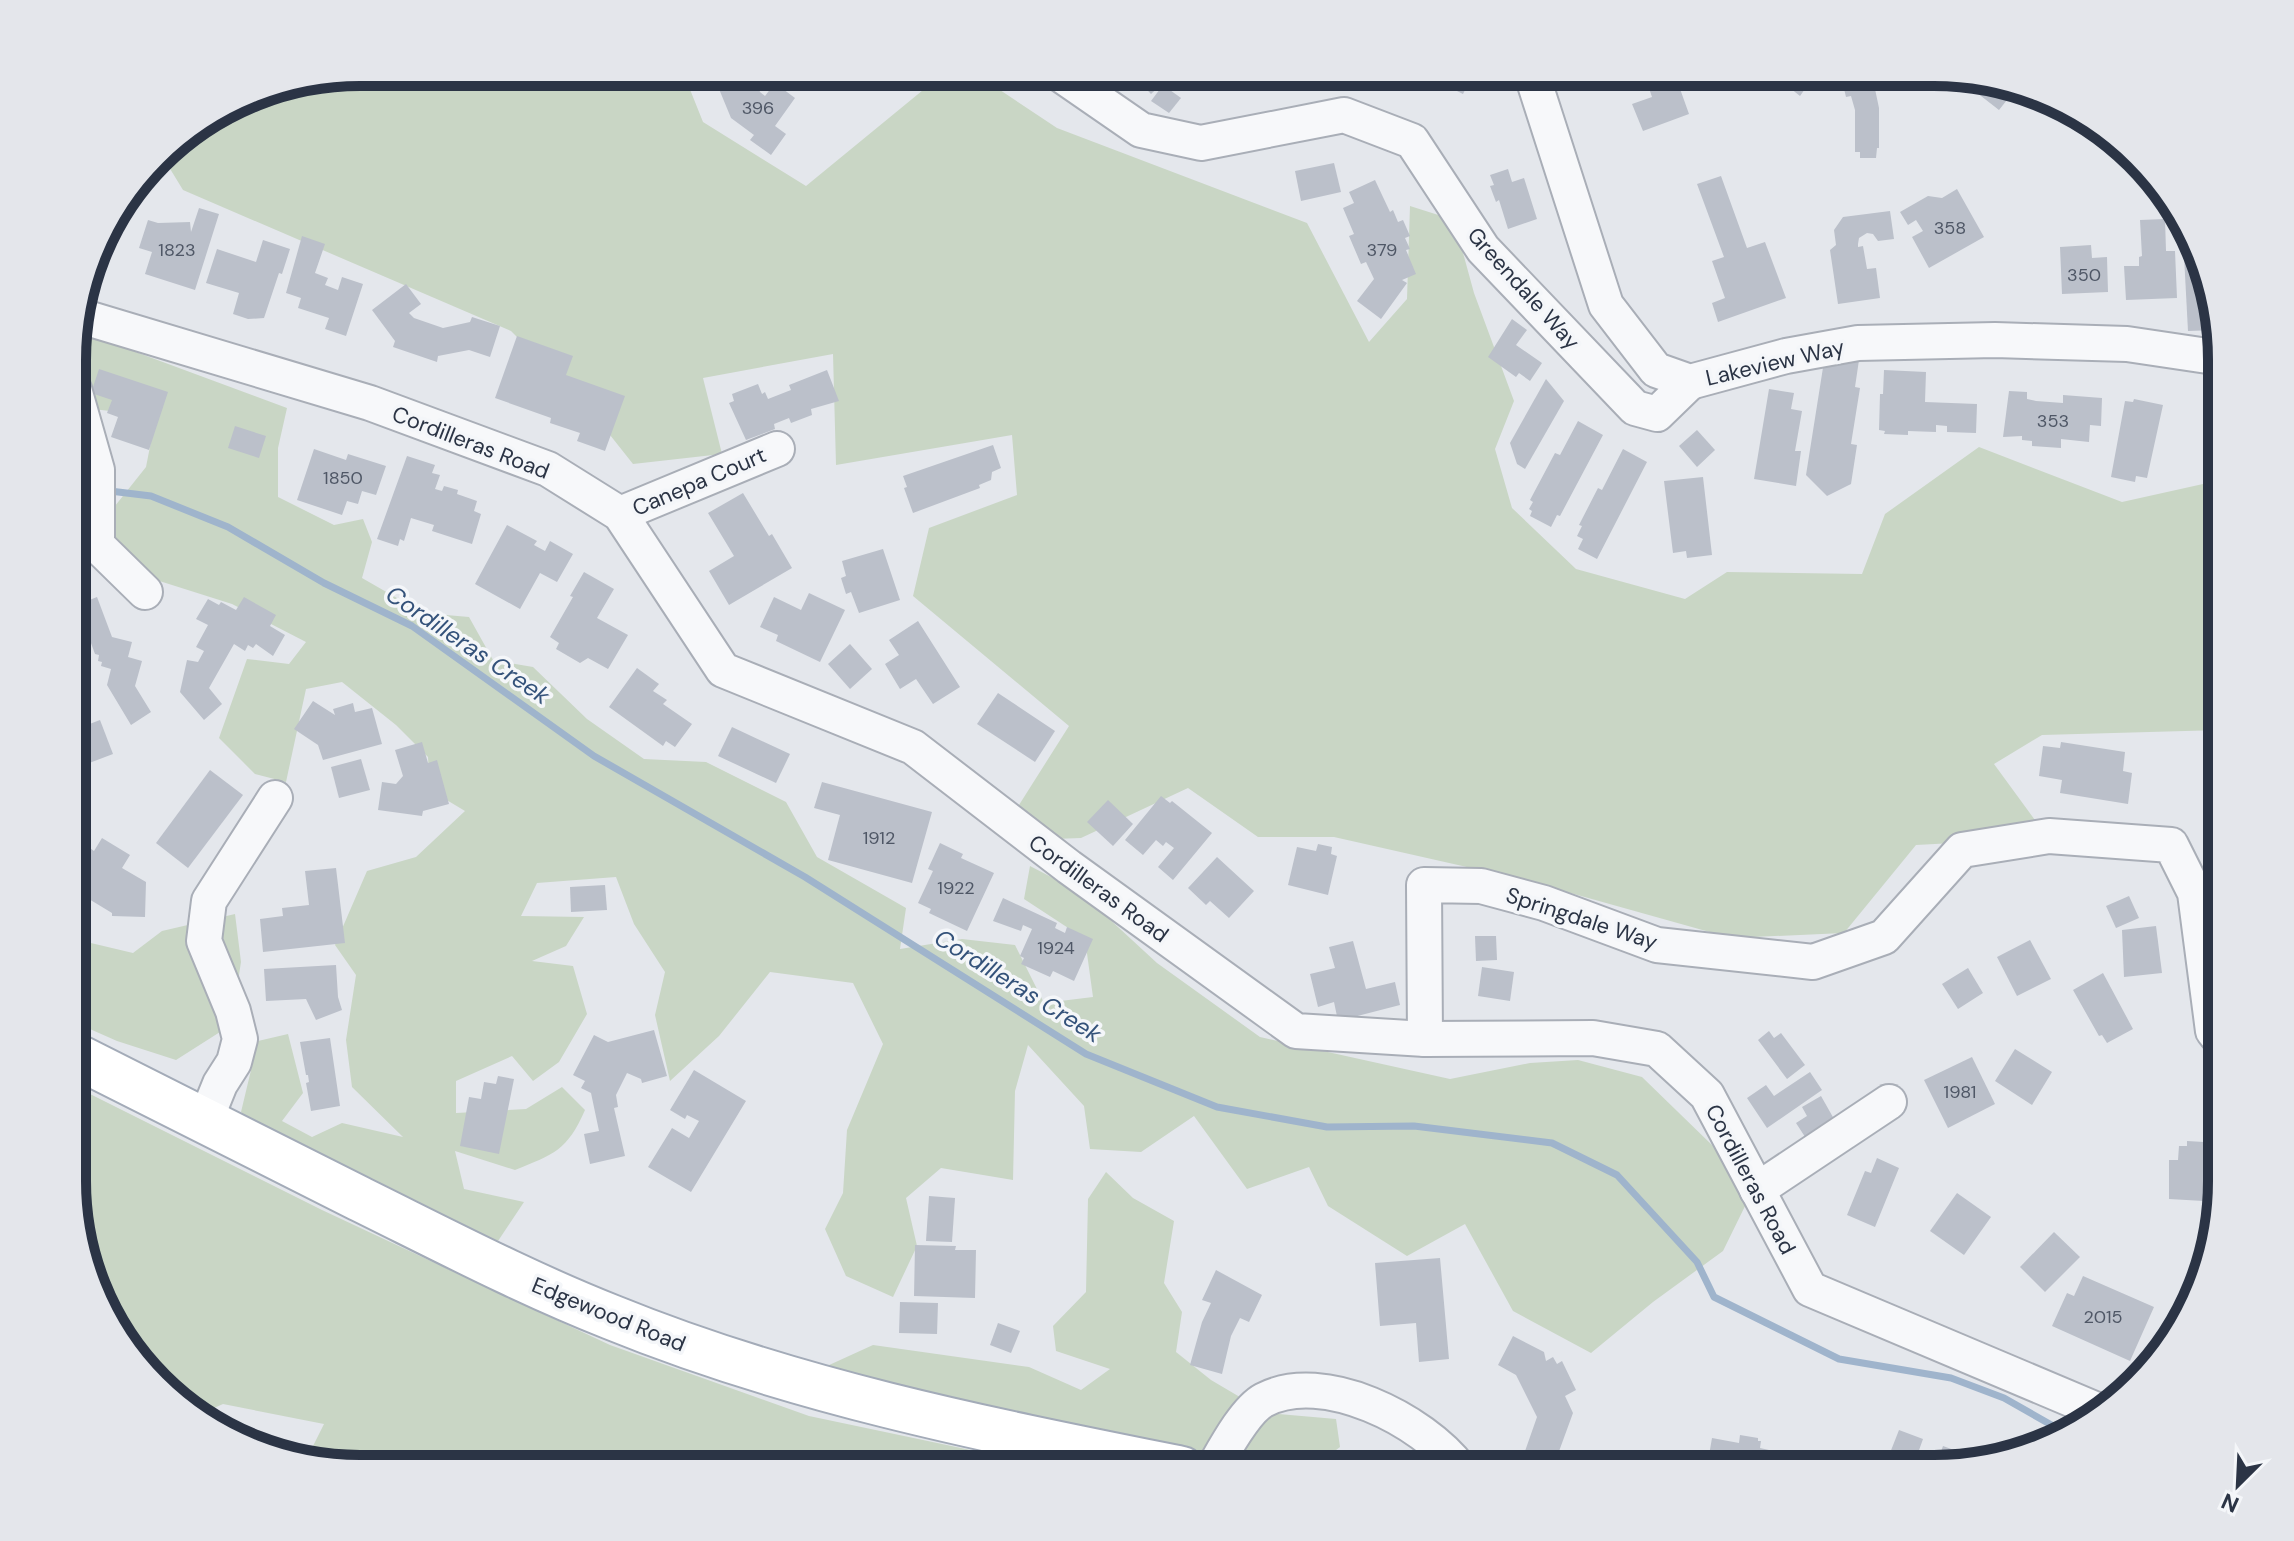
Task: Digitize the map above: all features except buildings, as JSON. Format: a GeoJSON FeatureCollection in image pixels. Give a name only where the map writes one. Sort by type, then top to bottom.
{"type":"FeatureCollection","features":[{"type":"Feature","properties":{"kind":"main road","name":"Edgewood Road"},"geometry":{"type":"LineString","coordinates":[[86,1061],[504,1270],[612,1318],[821,1389],[897,1409],[1113,1455]]}},
{"type":"Feature","properties":{"kind":"street","name":"Lakeview Way"},"geometry":{"type":"LineString","coordinates":[[1536,86],[1606,305],[1656,370],[1690,382],[1786,356],[1858,343],[1995,340],[2127,344],[2207,356]]}},
{"type":"Feature","properties":{"kind":"street","name":"Greendale Way"},"geometry":{"type":"LineString","coordinates":[[1078,87],[1141,130],[1201,143],[1344,115],[1412,141],[1483,249],[1635,408],[1657,414],[1690,382]]}},
{"type":"Feature","properties":{"kind":"street","name":"Cordilleras Road"},"geometry":{"type":"LineString","coordinates":[[89,319],[384,409],[548,469],[620,514],[723,670],[913,747],[1069,867],[1296,1031],[1425,1039],[1593,1038],[1657,1049],[1707,1095],[1810,1289],[2088,1406]]}},
{"type":"Feature","properties":{"kind":"street"},"geometry":{"type":"LineString","coordinates":[[86,431],[97,470],[97,545],[145,592]]}},
{"type":"Feature","properties":{"kind":"street","name":"Canepa Court"},"geometry":{"type":"LineString","coordinates":[[620,514],[777,449]]}},
{"type":"Feature","properties":{"kind":"street"},"geometry":{"type":"LineString","coordinates":[[205,1121],[220,1084],[234,1062],[240,1039],[233,1011],[204,941],[209,901],[275,798]]}},
{"type":"Feature","properties":{"kind":"street","name":"Springdale Way"},"geometry":{"type":"LineString","coordinates":[[1425,1039],[1424,885],[1481,886],[1544,903],[1657,945],[1813,962],[1884,937],[1962,850],[2049,836],[2171,845],[2195,893],[2207,985]]}},
{"type":"Feature","properties":{"kind":"street"},"geometry":{"type":"LineString","coordinates":[[1757,1190],[1889,1102]]}},
{"type":"Feature","properties":{"kind":"street"},"geometry":{"type":"LineString","coordinates":[[1222,1454],[1261,1401],[1296,1391],[1342,1396],[1391,1412],[1446,1454]]}},
{"type":"Feature","properties":{"kind":"green space"},"geometry":{"type":"Polygon","coordinates":[[[342,87],[689,87],[703,122],[806,186],[927,87],[995,87],[1057,128],[1307,223],[1369,342],[1407,299],[1410,206],[1454,220],[1474,293],[1514,401],[1495,449],[1512,508],[1576,569],[1685,599],[1727,572],[1862,574],[1885,514],[1979,447],[2122,502],[2207,483],[2207,730],[2042,735],[1994,764],[2048,838],[1916,845],[1844,933],[1731,938],[1520,879],[1334,837],[1258,837],[1188,788],[1081,838],[1026,840],[1019,805],[1069,726],[913,596],[929,528],[1017,495],[1012,435],[836,465],[833,354],[703,378],[722,454],[633,464],[591,411],[511,331],[183,190],[168,165],[179,154],[239,114],[306,91],[342,87]]]}},
{"type":"Feature","properties":{"kind":"green space"},"geometry":{"type":"Polygon","coordinates":[[[95,326],[125,348],[287,408],[278,448],[278,497],[334,525],[363,519],[372,542],[362,578],[423,613],[469,617],[493,660],[533,667],[587,719],[644,759],[706,762],[786,802],[817,857],[906,908],[900,949],[962,939],[1015,945],[1044,1003],[1093,997],[1085,939],[1024,899],[1030,866],[1080,892],[1157,963],[1260,1037],[1450,1079],[1530,1063],[1578,1060],[1642,1077],[1712,1145],[1749,1198],[1723,1251],[1653,1302],[1591,1353],[1513,1311],[1465,1224],[1407,1256],[1328,1206],[1309,1167],[1247,1189],[1194,1116],[1141,1152],[1090,1149],[1084,1106],[1028,1045],[1015,1091],[1013,1180],[941,1168],[906,1198],[917,1246],[893,1297],[846,1276],[825,1229],[843,1193],[847,1130],[883,1044],[853,983],[770,972],[719,1036],[670,1081],[655,1015],[665,972],[634,924],[616,877],[537,883],[521,916],[584,917],[566,946],[532,961],[573,966],[587,1014],[559,1062],[533,1081],[512,1056],[456,1081],[456,1113],[526,1109],[562,1087],[585,1110],[572,1134],[558,1149],[515,1170],[455,1151],[464,1189],[524,1202],[498,1241],[428,1219],[294,1156],[241,1112],[258,1041],[288,1034],[303,1093],[282,1121],[312,1137],[342,1123],[403,1137],[352,1087],[346,1040],[356,975],[335,945],[367,871],[416,857],[465,811],[430,790],[428,757],[396,725],[342,682],[306,689],[286,782],[255,774],[219,738],[247,659],[289,664],[306,642],[232,604],[131,572],[99,547],[111,511],[146,467],[156,416],[86,408],[88,327],[95,326]]]}},
{"type":"Feature","properties":{"kind":"green space"},"geometry":{"type":"Polygon","coordinates":[[[235,914],[241,962],[231,1025],[176,1060],[86,1027],[86,942],[133,953],[162,931],[235,914]]]}},
{"type":"Feature","properties":{"kind":"green space"},"geometry":{"type":"Polygon","coordinates":[[[86,1092],[322,1210],[610,1345],[809,1416],[993,1455],[342,1454],[311,1451],[324,1424],[223,1404],[210,1410],[166,1375],[132,1333],[114,1302],[95,1252],[88,1217],[86,1092]]]}},
{"type":"Feature","properties":{"kind":"green space"},"geometry":{"type":"Polygon","coordinates":[[[1106,1172],[1133,1198],[1174,1221],[1164,1283],[1182,1312],[1176,1352],[1211,1380],[1267,1413],[1336,1419],[1340,1447],[1330,1454],[1221,1454],[1161,1447],[916,1395],[827,1366],[873,1345],[1029,1367],[1081,1390],[1110,1369],[1056,1351],[1053,1326],[1086,1292],[1088,1199],[1106,1172]]]}},
{"type":"Feature","properties":{"kind":"waterway","name":"Cordilleras Creek"},"geometry":{"type":"LineString","coordinates":[[110,491],[151,496],[228,527],[324,583],[412,626],[594,756],[805,877],[1086,1054],[1217,1107],[1327,1127],[1414,1126],[1552,1143],[1617,1175],[1697,1262],[1714,1297],[1839,1359],[1951,1378],[2004,1398],[2054,1426]]}}]}
